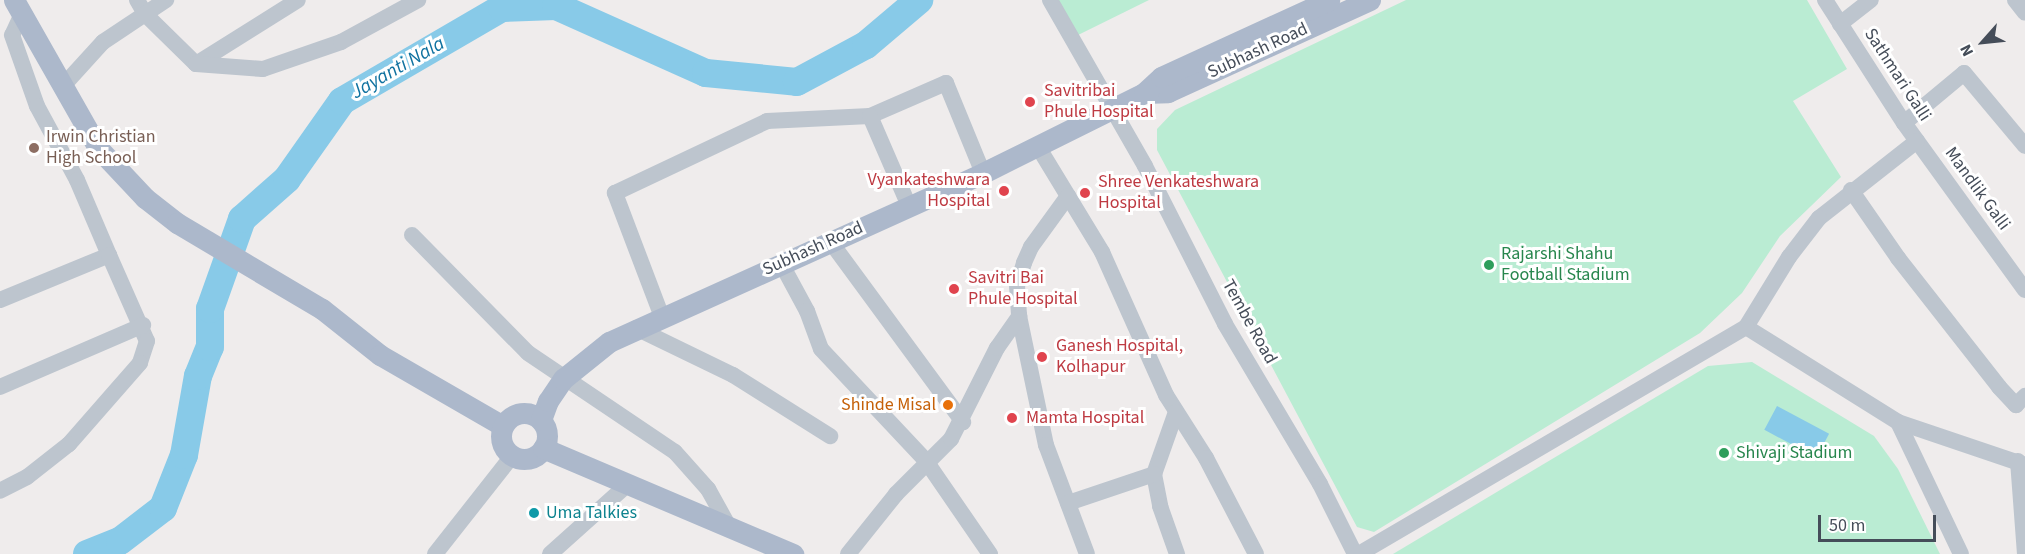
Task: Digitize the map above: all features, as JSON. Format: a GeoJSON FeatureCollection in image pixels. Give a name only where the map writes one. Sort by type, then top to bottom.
{"type":"FeatureCollection","features":[{"type":"Feature","properties":{"kind":"main road","name":"Subhash Road"},"geometry":{"type":"LineString","coordinates":[[541,420],[548,401],[562,380],[609,342],[983,173],[1144,93],[1161,77],[1329,0]]}},
{"type":"Feature","properties":{"kind":"main road","name":"Subhash Road"},"geometry":{"type":"LineString","coordinates":[[1144,93],[1168,92],[1370,0]]}},
{"type":"Feature","properties":{"kind":"main road"},"geometry":{"type":"LineString","coordinates":[[18,7],[98,148],[145,198],[177,223],[322,309],[380,355],[503,426]]}},
{"type":"Feature","properties":{"kind":"main road"},"geometry":{"type":"LineString","coordinates":[[520,413],[541,420],[547,434],[543,448],[532,458],[513,455],[503,443],[503,426],[520,413]]}},
{"type":"Feature","properties":{"kind":"main road"},"geometry":{"type":"LineString","coordinates":[[543,448],[793,554]]}},
{"type":"Feature","properties":{"kind":"street"},"geometry":{"type":"LineString","coordinates":[[62,87],[103,42],[141,7],[166,0]]}},
{"type":"Feature","properties":{"kind":"street"},"geometry":{"type":"LineString","coordinates":[[196,64],[298,0]]}},
{"type":"Feature","properties":{"kind":"street"},"geometry":{"type":"LineString","coordinates":[[141,7],[196,64],[263,69],[340,42],[418,0]]}},
{"type":"Feature","properties":{"kind":"street","name":"Tembe Road"},"geometry":{"type":"LineString","coordinates":[[1050,0],[1357,554]]}},
{"type":"Feature","properties":{"kind":"street","name":"Sathmari Galli"},"geometry":{"type":"LineString","coordinates":[[1825,0],[1917,141]]}},
{"type":"Feature","properties":{"kind":"street"},"geometry":{"type":"LineString","coordinates":[[1840,24],[1871,0]]}},
{"type":"Feature","properties":{"kind":"street"},"geometry":{"type":"LineString","coordinates":[[2015,0],[2025,13]]}},
{"type":"Feature","properties":{"kind":"street"},"geometry":{"type":"LineString","coordinates":[[0,491],[27,477],[69,444],[133,371],[146,351],[143,325],[30,86],[12,35],[18,7]]}},
{"type":"Feature","properties":{"kind":"street"},"geometry":{"type":"LineString","coordinates":[[1904,123],[1964,73],[2025,146]]}},
{"type":"Feature","properties":{"kind":"street"},"geometry":{"type":"LineString","coordinates":[[662,317],[615,193],[767,121],[870,116],[945,83],[983,173]]}},
{"type":"Feature","properties":{"kind":"street"},"geometry":{"type":"LineString","coordinates":[[870,116],[909,206]]}},
{"type":"Feature","properties":{"kind":"street"},"geometry":{"type":"LineString","coordinates":[[1357,554],[1746,327],[1819,218],[1851,190],[1917,141]]}},
{"type":"Feature","properties":{"kind":"street","name":"Mandlik Galli"},"geometry":{"type":"LineString","coordinates":[[1917,141],[2025,290]]}},
{"type":"Feature","properties":{"kind":"street"},"geometry":{"type":"LineString","coordinates":[[1037,145],[1102,252],[1176,412],[1206,459],[1256,554]]}},
{"type":"Feature","properties":{"kind":"street"},"geometry":{"type":"LineString","coordinates":[[1851,190],[1898,258],[1999,387],[2016,405],[2025,396]]}},
{"type":"Feature","properties":{"kind":"street"},"geometry":{"type":"LineString","coordinates":[[1068,196],[1031,247],[1017,286],[1019,316],[1036,409],[1087,554]]}},
{"type":"Feature","properties":{"kind":"street"},"geometry":{"type":"LineString","coordinates":[[412,235],[485,314],[562,380],[675,452],[708,489],[728,525]]}},
{"type":"Feature","properties":{"kind":"street"},"geometry":{"type":"LineString","coordinates":[[830,241],[963,422]]}},
{"type":"Feature","properties":{"kind":"street"},"geometry":{"type":"LineString","coordinates":[[0,300],[109,255]]}},
{"type":"Feature","properties":{"kind":"street"},"geometry":{"type":"LineString","coordinates":[[781,263],[807,311],[821,349],[926,461],[990,554]]}},
{"type":"Feature","properties":{"kind":"street"},"geometry":{"type":"LineString","coordinates":[[848,554],[926,461],[951,439],[963,422],[997,348],[1019,316]]}},
{"type":"Feature","properties":{"kind":"street"},"geometry":{"type":"LineString","coordinates":[[0,387],[143,325]]}},
{"type":"Feature","properties":{"kind":"street"},"geometry":{"type":"LineString","coordinates":[[1746,327],[1898,422],[2021,463],[2025,554]]}},
{"type":"Feature","properties":{"kind":"street"},"geometry":{"type":"LineString","coordinates":[[636,328],[733,375],[830,436]]}},
{"type":"Feature","properties":{"kind":"street"},"geometry":{"type":"LineString","coordinates":[[1176,412],[1154,474],[1160,506],[1177,554]]}},
{"type":"Feature","properties":{"kind":"street"},"geometry":{"type":"LineString","coordinates":[[1898,422],[1961,554]]}},
{"type":"Feature","properties":{"kind":"street"},"geometry":{"type":"LineString","coordinates":[[435,554],[513,455]]}},
{"type":"Feature","properties":{"kind":"street"},"geometry":{"type":"LineString","coordinates":[[1068,503],[1154,474]]}},
{"type":"Feature","properties":{"kind":"street"},"geometry":{"type":"LineString","coordinates":[[550,554],[627,485]]}},
{"type":"Feature","properties":{"kind":"green space"},"geometry":{"type":"Polygon","coordinates":[[[1050,0],[1149,0],[1072,38],[1050,0]]]}},
{"type":"Feature","properties":{"kind":"green space","name":"Rajarshi Shahu Football Stadium"},"geometry":{"type":"Polygon","coordinates":[[[1406,0],[1807,0],[1847,69],[1793,101],[1841,177],[1780,236],[1742,293],[1700,333],[1374,532],[1357,527],[1157,150],[1157,129],[1175,110],[1406,0]]]}},
{"type":"Feature","properties":{"kind":"green space","name":"Shivaji Stadium"},"geometry":{"type":"Polygon","coordinates":[[[1752,362],[1874,436],[1898,469],[1940,554],[1393,554],[1708,366],[1752,362]]]}},
{"type":"Feature","properties":{"kind":"water"},"geometry":{"type":"Polygon","coordinates":[[[1777,406],[1829,434],[1816,458],[1764,430],[1777,406]]]}},
{"type":"Feature","properties":{"kind":"waterway","name":"Jayanti Nala"},"geometry":{"type":"LineString","coordinates":[[87,554],[120,541],[163,508],[184,455],[198,376],[210,347],[210,309],[242,219],[287,179],[342,101],[502,8],[556,6],[706,73],[797,82],[866,45],[919,0]]}},
{"type":"Feature","properties":{"kind":"place","name":"Savitribai Phule Hospital"},"geometry":{"type":"Point","coordinates":[1030,102]}},
{"type":"Feature","properties":{"kind":"place","name":"Irwin Christian High School"},"geometry":{"type":"Point","coordinates":[34,148]}},
{"type":"Feature","properties":{"kind":"place","name":"Vyankateshwara Hospital"},"geometry":{"type":"Point","coordinates":[1004,191]}},
{"type":"Feature","properties":{"kind":"place","name":"Shree Venkateshwara Hospital"},"geometry":{"type":"Point","coordinates":[1085,193]}},
{"type":"Feature","properties":{"kind":"place","name":"Rajarshi Shahu Football Stadium"},"geometry":{"type":"Point","coordinates":[1489,265]}},
{"type":"Feature","properties":{"kind":"place","name":"Savitri Bai Phule Hospital"},"geometry":{"type":"Point","coordinates":[954,289]}},
{"type":"Feature","properties":{"kind":"place","name":"Ganesh Hospital, Kolhapur"},"geometry":{"type":"Point","coordinates":[1042,357]}},
{"type":"Feature","properties":{"kind":"place","name":"Shinde Misal"},"geometry":{"type":"Point","coordinates":[948,405]}},
{"type":"Feature","properties":{"kind":"place","name":"Mamta Hospital"},"geometry":{"type":"Point","coordinates":[1012,418]}},
{"type":"Feature","properties":{"kind":"place","name":"Shivaji Stadium"},"geometry":{"type":"Point","coordinates":[1724,453]}},
{"type":"Feature","properties":{"kind":"place","name":"Uma Talkies"},"geometry":{"type":"Point","coordinates":[534,513]}}]}
